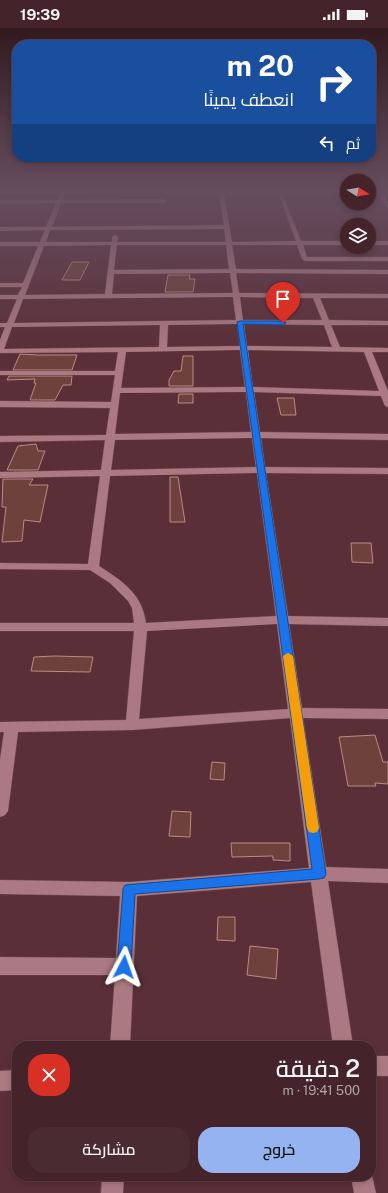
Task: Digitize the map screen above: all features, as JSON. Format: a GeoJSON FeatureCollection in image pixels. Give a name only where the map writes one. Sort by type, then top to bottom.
{"type":"FeatureCollection","features":[{"type":"Feature","properties":{"kind":"street"},"geometry":{"type":"LineString","coordinates":[[0,244],[208,242]]}},
{"type":"Feature","properties":{"kind":"street"},"geometry":{"type":"LineString","coordinates":[[229,242],[342,1041]]}},
{"type":"Feature","properties":{"kind":"street"},"geometry":{"type":"LineString","coordinates":[[254,242],[340,243]]}},
{"type":"Feature","properties":{"kind":"street"},"geometry":{"type":"LineString","coordinates":[[298,243],[311,272]]}},
{"type":"Feature","properties":{"kind":"street"},"geometry":{"type":"LineString","coordinates":[[376,243],[388,243]]}},
{"type":"Feature","properties":{"kind":"street"},"geometry":{"type":"LineString","coordinates":[[42,244],[0,350],[163,350],[244,348],[388,350]]}},
{"type":"Feature","properties":{"kind":"street"},"geometry":{"type":"LineString","coordinates":[[108,296],[112,272],[114,244]]}},
{"type":"Feature","properties":{"kind":"street"},"geometry":{"type":"LineString","coordinates":[[305,259],[388,259]]}},
{"type":"Feature","properties":{"kind":"street"},"geometry":{"type":"LineString","coordinates":[[112,272],[388,272]]}},
{"type":"Feature","properties":{"kind":"street"},"geometry":{"type":"LineString","coordinates":[[0,285],[25,285]]}},
{"type":"Feature","properties":{"kind":"street"},"geometry":{"type":"LineString","coordinates":[[0,297],[236,295],[388,296]]}},
{"type":"Feature","properties":{"kind":"street"},"geometry":{"type":"LineString","coordinates":[[316,296],[337,350]]}},
{"type":"Feature","properties":{"kind":"street"},"geometry":{"type":"LineString","coordinates":[[0,326],[164,325],[240,322],[326,324],[388,323]]}},
{"type":"Feature","properties":{"kind":"street"},"geometry":{"type":"LineString","coordinates":[[163,350],[164,325]]}},
{"type":"Feature","properties":{"kind":"street"},"geometry":{"type":"LineString","coordinates":[[93,567],[122,350]]}},
{"type":"Feature","properties":{"kind":"street"},"geometry":{"type":"LineString","coordinates":[[367,350],[386,394],[388,404]]}},
{"type":"Feature","properties":{"kind":"street"},"geometry":{"type":"LineString","coordinates":[[0,373],[119,373]]}},
{"type":"Feature","properties":{"kind":"street"},"geometry":{"type":"LineString","coordinates":[[117,391],[250,389],[386,394]]}},
{"type":"Feature","properties":{"kind":"street"},"geometry":{"type":"LineString","coordinates":[[0,404],[115,405]]}},
{"type":"Feature","properties":{"kind":"street"},"geometry":{"type":"LineString","coordinates":[[0,439],[256,435],[388,437]]}},
{"type":"Feature","properties":{"kind":"street"},"geometry":{"type":"LineString","coordinates":[[0,476],[105,475],[262,470],[388,472]]}},
{"type":"Feature","properties":{"kind":"street"},"geometry":{"type":"LineString","coordinates":[[0,566],[93,567],[114,581],[132,599],[138,608],[141,627],[132,725]]}},
{"type":"Feature","properties":{"kind":"street"},"geometry":{"type":"LineString","coordinates":[[0,627],[141,627],[283,620],[388,622]]}},
{"type":"Feature","properties":{"kind":"street"},"geometry":{"type":"LineString","coordinates":[[0,811],[6,727],[132,725],[296,713],[388,714]]}},
{"type":"Feature","properties":{"kind":"street"},"geometry":{"type":"LineString","coordinates":[[0,887],[129,889],[319,874],[388,876]]}},
{"type":"Feature","properties":{"kind":"street"},"geometry":{"type":"LineString","coordinates":[[120,1041],[129,889]]}},
{"type":"Feature","properties":{"kind":"street"},"geometry":{"type":"LineString","coordinates":[[0,966],[124,967]]}},
{"type":"Feature","properties":{"kind":"street"},"geometry":{"type":"LineString","coordinates":[[376,1066],[388,1066]]}},
{"type":"Feature","properties":{"kind":"street"},"geometry":{"type":"LineString","coordinates":[[0,1081],[12,1080]]}},
{"type":"Feature","properties":{"kind":"street"},"geometry":{"type":"LineString","coordinates":[[112,1193],[113,1181]]}},
{"type":"Feature","properties":{"kind":"street"},"geometry":{"type":"LineString","coordinates":[[363,1181],[365,1193]]}},
{"type":"Feature","properties":{"kind":"building"},"geometry":{"type":"Polygon","coordinates":[[[72,262],[89,262],[80,280],[62,280],[72,262]]]}},
{"type":"Feature","properties":{"kind":"building"},"geometry":{"type":"Polygon","coordinates":[[[168,275],[190,275],[189,279],[195,279],[193,292],[165,292],[168,275]]]}},
{"type":"Feature","properties":{"kind":"building"},"geometry":{"type":"Polygon","coordinates":[[[20,354],[77,355],[72,370],[13,370],[20,354]]]}},
{"type":"Feature","properties":{"kind":"building"},"geometry":{"type":"Polygon","coordinates":[[[183,356],[193,356],[193,386],[169,386],[169,380],[174,371],[181,371],[183,356]]]}},
{"type":"Feature","properties":{"kind":"building"},"geometry":{"type":"Polygon","coordinates":[[[9,376],[72,376],[71,385],[63,385],[55,400],[30,400],[36,383],[34,383],[35,379],[7,380],[9,376]]]}},
{"type":"Feature","properties":{"kind":"building"},"geometry":{"type":"Polygon","coordinates":[[[179,394],[193,394],[193,403],[178,403],[179,394]]]}},
{"type":"Feature","properties":{"kind":"building"},"geometry":{"type":"Polygon","coordinates":[[[277,398],[294,398],[296,415],[281,415],[277,398]]]}},
{"type":"Feature","properties":{"kind":"building"},"geometry":{"type":"Polygon","coordinates":[[[36,444],[38,451],[45,451],[38,470],[7,470],[18,446],[36,444]]]}},
{"type":"Feature","properties":{"kind":"building"},"geometry":{"type":"Polygon","coordinates":[[[170,477],[178,477],[185,522],[170,522],[170,477]]]}},
{"type":"Feature","properties":{"kind":"building"},"geometry":{"type":"Polygon","coordinates":[[[3,479],[33,479],[29,485],[48,485],[40,522],[24,520],[22,541],[2,542],[6,507],[2,507],[3,479]]]}},
{"type":"Feature","properties":{"kind":"building"},"geometry":{"type":"Polygon","coordinates":[[[351,543],[371,543],[373,563],[352,562],[351,543]]]}},
{"type":"Feature","properties":{"kind":"building"},"geometry":{"type":"Polygon","coordinates":[[[34,657],[93,657],[90,672],[31,671],[34,657]]]}},
{"type":"Feature","properties":{"kind":"building"},"geometry":{"type":"Polygon","coordinates":[[[375,735],[383,762],[388,762],[388,784],[375,783],[376,786],[348,786],[339,737],[375,735]]]}},
{"type":"Feature","properties":{"kind":"building"},"geometry":{"type":"Polygon","coordinates":[[[212,762],[225,763],[224,780],[210,779],[212,762]]]}},
{"type":"Feature","properties":{"kind":"building"},"geometry":{"type":"Polygon","coordinates":[[[172,811],[191,812],[190,837],[169,836],[172,811]]]}},
{"type":"Feature","properties":{"kind":"building"},"geometry":{"type":"Polygon","coordinates":[[[231,843],[290,843],[290,861],[273,860],[273,856],[232,857],[231,843]]]}},
{"type":"Feature","properties":{"kind":"building"},"geometry":{"type":"Polygon","coordinates":[[[218,917],[235,917],[235,941],[217,940],[218,917]]]}},
{"type":"Feature","properties":{"kind":"building"},"geometry":{"type":"Polygon","coordinates":[[[250,946],[278,949],[276,979],[247,975],[250,946]]]}},
{"type":"Feature","properties":{"kind":"slow traffic"},"geometry":{"type":"LineString","coordinates":[[288,656],[313,828]]}},
{"type":"Feature","properties":{"kind":"route"},"geometry":{"type":"LineString","coordinates":[[124,967],[129,889],[319,874],[240,322],[283,323]]}}]}
